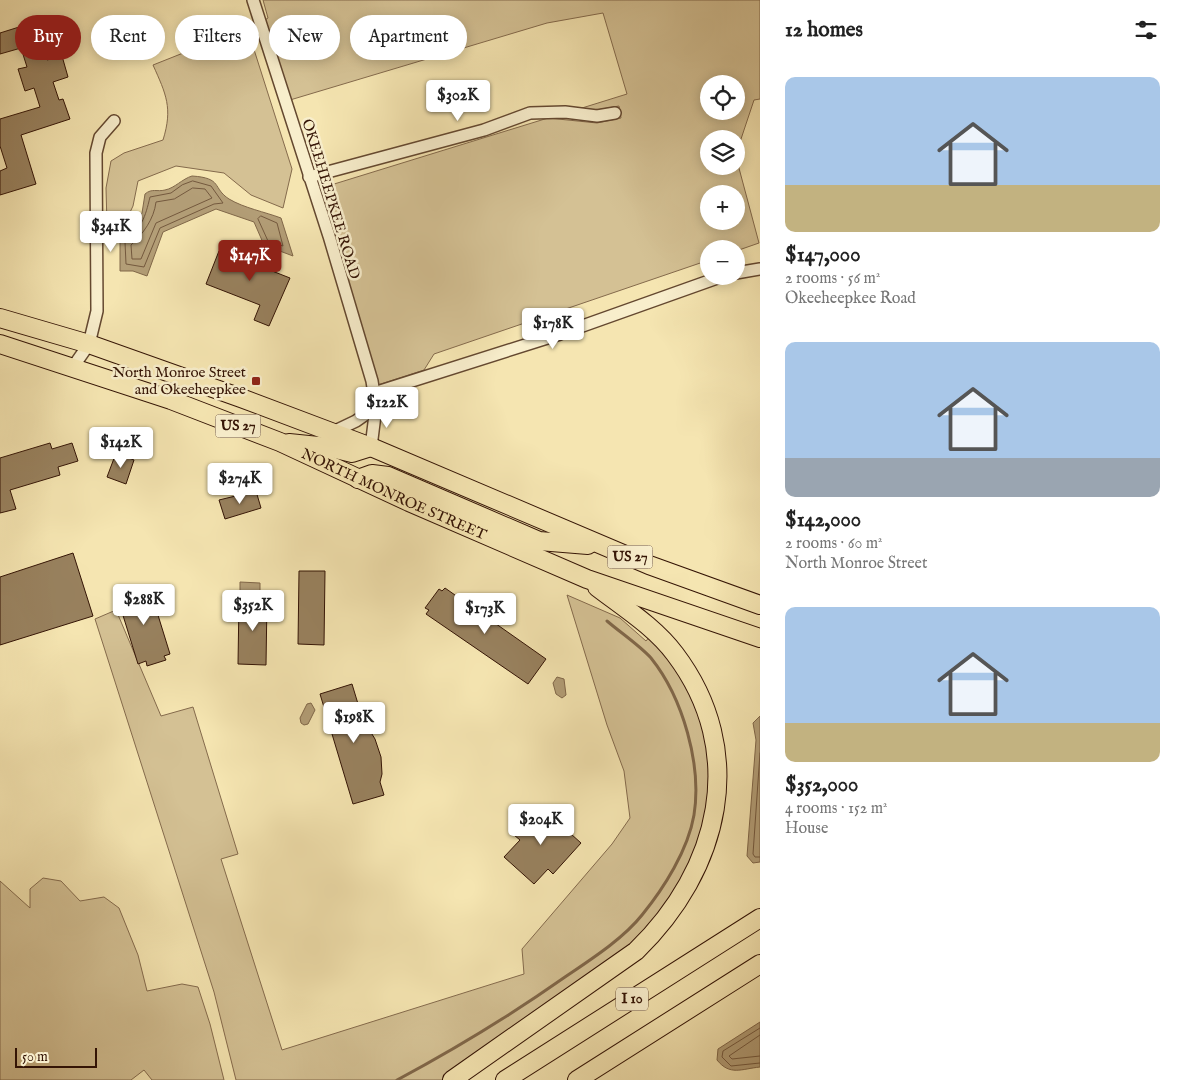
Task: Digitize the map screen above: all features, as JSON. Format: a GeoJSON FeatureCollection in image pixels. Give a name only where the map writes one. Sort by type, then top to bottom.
{"type":"FeatureCollection","features":[{"type":"Feature","properties":{"kind":"highway","name":"NORTH MONROE STREET"},"geometry":{"type":"LineString","coordinates":[[0,318],[89,344],[333,432],[606,547],[760,605]]}},
{"type":"Feature","properties":{"kind":"highway","name":"NORTH MONROE STREET"},"geometry":{"type":"LineString","coordinates":[[0,344],[171,400],[280,442],[358,479],[587,579],[760,638]]}},
{"type":"Feature","properties":{"kind":"highway"},"geometry":{"type":"LineString","coordinates":[[280,442],[328,447],[352,453],[371,447]]}},
{"type":"Feature","properties":{"kind":"highway"},"geometry":{"type":"LineString","coordinates":[[358,479],[372,474],[388,476],[539,541],[606,547]]}},
{"type":"Feature","properties":{"kind":"highway"},"geometry":{"type":"LineString","coordinates":[[452,1080],[636,951],[656,932],[691,882],[712,824],[717,792],[714,741],[702,701],[689,674],[662,638],[587,579]]}},
{"type":"Feature","properties":{"kind":"highway","name":"I 10"},"geometry":{"type":"LineString","coordinates":[[505,1080],[760,918]]}},
{"type":"Feature","properties":{"kind":"highway","name":"I 10"},"geometry":{"type":"LineString","coordinates":[[577,1080],[760,964]]}},
{"type":"Feature","properties":{"kind":"street","name":"OKEEHEEPKEE ROAD"},"geometry":{"type":"LineString","coordinates":[[253,0],[329,236],[374,393],[376,407],[371,447]]}},
{"type":"Feature","properties":{"kind":"street"},"geometry":{"type":"LineString","coordinates":[[309,178],[484,130],[530,113],[565,112],[597,116],[615,113]]}},
{"type":"Feature","properties":{"kind":"street"},"geometry":{"type":"LineString","coordinates":[[73,367],[89,344],[97,311],[99,290],[96,153],[100,137],[114,121]]}},
{"type":"Feature","properties":{"kind":"street"},"geometry":{"type":"LineString","coordinates":[[745,272],[760,269]]}},
{"type":"Feature","properties":{"kind":"street"},"geometry":{"type":"LineString","coordinates":[[374,393],[560,334],[700,284]]}},
{"type":"Feature","properties":{"kind":"street"},"geometry":{"type":"LineString","coordinates":[[333,432],[356,421],[376,407]]}},
{"type":"Feature","properties":{"kind":"shaded area"},"geometry":{"type":"Polygon","coordinates":[[[263,0],[760,0],[760,99],[754,100],[744,130],[700,130],[700,175],[741,175],[743,185],[700,185],[700,230],[745,230],[745,191],[759,243],[745,248],[745,240],[700,240],[700,263],[434,354],[424,370],[378,385],[318,189],[548,118],[597,123],[621,118],[619,106],[596,110],[582,108],[627,94],[603,13],[547,23],[467,47],[467,15],[350,15],[350,60],[424,60],[290,100],[278,60],[340,60],[340,15],[269,15],[269,33],[265,20],[268,18],[263,0]]]}},
{"type":"Feature","properties":{"kind":"shaded area"},"geometry":{"type":"Polygon","coordinates":[[[175,56],[175,60],[257,60],[292,169],[283,208],[251,195],[224,173],[176,166],[138,181],[133,206],[122,229],[107,225],[106,188],[111,161],[124,153],[163,140],[168,110],[167,101],[153,65],[175,56]]]}},
{"type":"Feature","properties":{"kind":"shaded area"},"geometry":{"type":"Polygon","coordinates":[[[567,595],[620,618],[646,641],[651,635],[659,643],[699,704],[713,773],[697,859],[649,932],[442,1080],[236,1080],[214,992],[95,619],[116,610],[161,716],[193,707],[238,854],[221,859],[282,1050],[524,974],[522,949],[612,844],[630,818],[624,771],[607,725],[567,595]]]}},
{"type":"Feature","properties":{"kind":"shaded area"},"geometry":{"type":"Polygon","coordinates":[[[43,878],[61,881],[80,901],[104,897],[119,908],[138,955],[147,991],[182,984],[198,987],[210,1024],[224,1080],[152,1080],[144,1070],[131,1080],[0,1080],[0,881],[30,908],[30,889],[43,878]]]}},
{"type":"Feature","properties":{"kind":"water"},"geometry":{"type":"Polygon","coordinates":[[[192,176],[213,181],[224,195],[235,202],[281,218],[293,256],[264,245],[254,222],[216,209],[163,232],[147,276],[133,271],[120,271],[120,238],[131,230],[142,213],[145,194],[150,191],[169,189],[192,176]]]}},
{"type":"Feature","properties":{"kind":"water"},"geometry":{"type":"Polygon","coordinates":[[[240,582],[260,583],[260,594],[240,593],[240,582]]]}},
{"type":"Feature","properties":{"kind":"water"},"geometry":{"type":"Polygon","coordinates":[[[557,677],[564,679],[566,695],[562,698],[556,694],[553,683],[557,677]]]}},
{"type":"Feature","properties":{"kind":"water"},"geometry":{"type":"Polygon","coordinates":[[[311,703],[315,710],[308,724],[304,725],[301,723],[300,718],[307,704],[311,703]]]}},
{"type":"Feature","properties":{"kind":"water"},"geometry":{"type":"Polygon","coordinates":[[[760,716],[760,862],[753,863],[747,856],[756,740],[753,723],[760,716]]]}},
{"type":"Feature","properties":{"kind":"water"},"geometry":{"type":"Polygon","coordinates":[[[760,1022],[760,1067],[731,1070],[717,1060],[718,1049],[760,1022]]]}},
{"type":"Feature","properties":{"kind":"building"},"geometry":{"type":"Polygon","coordinates":[[[15,28],[15,50],[0,54],[0,33],[15,28]]]}},
{"type":"Feature","properties":{"kind":"building"},"geometry":{"type":"Polygon","coordinates":[[[25,60],[63,60],[68,77],[53,82],[59,100],[63,99],[70,119],[21,135],[36,184],[0,195],[0,171],[7,168],[0,146],[0,119],[40,107],[34,88],[25,91],[18,69],[27,67],[25,60]]]}},
{"type":"Feature","properties":{"kind":"building"},"geometry":{"type":"Polygon","coordinates":[[[260,248],[273,252],[267,269],[290,278],[269,326],[254,320],[260,305],[206,284],[219,251],[253,264],[260,248]]]}},
{"type":"Feature","properties":{"kind":"building"},"geometry":{"type":"Polygon","coordinates":[[[50,443],[52,449],[72,443],[78,461],[58,467],[60,475],[10,490],[16,509],[0,513],[0,458],[50,443]]]}},
{"type":"Feature","properties":{"kind":"building"},"geometry":{"type":"Polygon","coordinates":[[[116,453],[134,460],[126,484],[107,477],[116,453]]]}},
{"type":"Feature","properties":{"kind":"building"},"geometry":{"type":"Polygon","coordinates":[[[256,491],[261,508],[225,519],[219,500],[256,491]]]}},
{"type":"Feature","properties":{"kind":"building"},"geometry":{"type":"Polygon","coordinates":[[[73,553],[93,616],[0,645],[0,577],[73,553]]]}},
{"type":"Feature","properties":{"kind":"building"},"geometry":{"type":"Polygon","coordinates":[[[299,571],[325,571],[324,645],[298,644],[299,571]]]}},
{"type":"Feature","properties":{"kind":"building"},"geometry":{"type":"Polygon","coordinates":[[[149,586],[170,654],[164,656],[166,660],[147,666],[146,661],[138,664],[117,596],[149,586]]]}},
{"type":"Feature","properties":{"kind":"building"},"geometry":{"type":"Polygon","coordinates":[[[445,588],[546,659],[528,684],[426,614],[429,610],[425,608],[439,589],[442,591],[445,588]]]}},
{"type":"Feature","properties":{"kind":"building"},"geometry":{"type":"Polygon","coordinates":[[[239,600],[267,600],[266,665],[238,664],[239,600]]]}},
{"type":"Feature","properties":{"kind":"building"},"geometry":{"type":"Polygon","coordinates":[[[352,684],[365,727],[367,726],[375,739],[381,757],[382,774],[380,782],[384,795],[353,804],[320,694],[352,684]]]}},
{"type":"Feature","properties":{"kind":"building"},"geometry":{"type":"Polygon","coordinates":[[[540,806],[581,843],[553,874],[548,869],[534,884],[504,857],[520,840],[514,835],[540,806]]]}},
{"type":"Feature","properties":{"kind":"waterway"},"geometry":{"type":"LineString","coordinates":[[397,1080],[503,1018],[606,949],[634,924],[650,904],[667,881],[681,855],[691,828],[696,796],[695,775],[688,733],[672,692],[651,658],[607,621]]}},
{"type":"Feature","properties":{"kind":"place","name":"North Monroe Street and Okeeheepkee"},"geometry":{"type":"Point","coordinates":[256,381]}}]}
